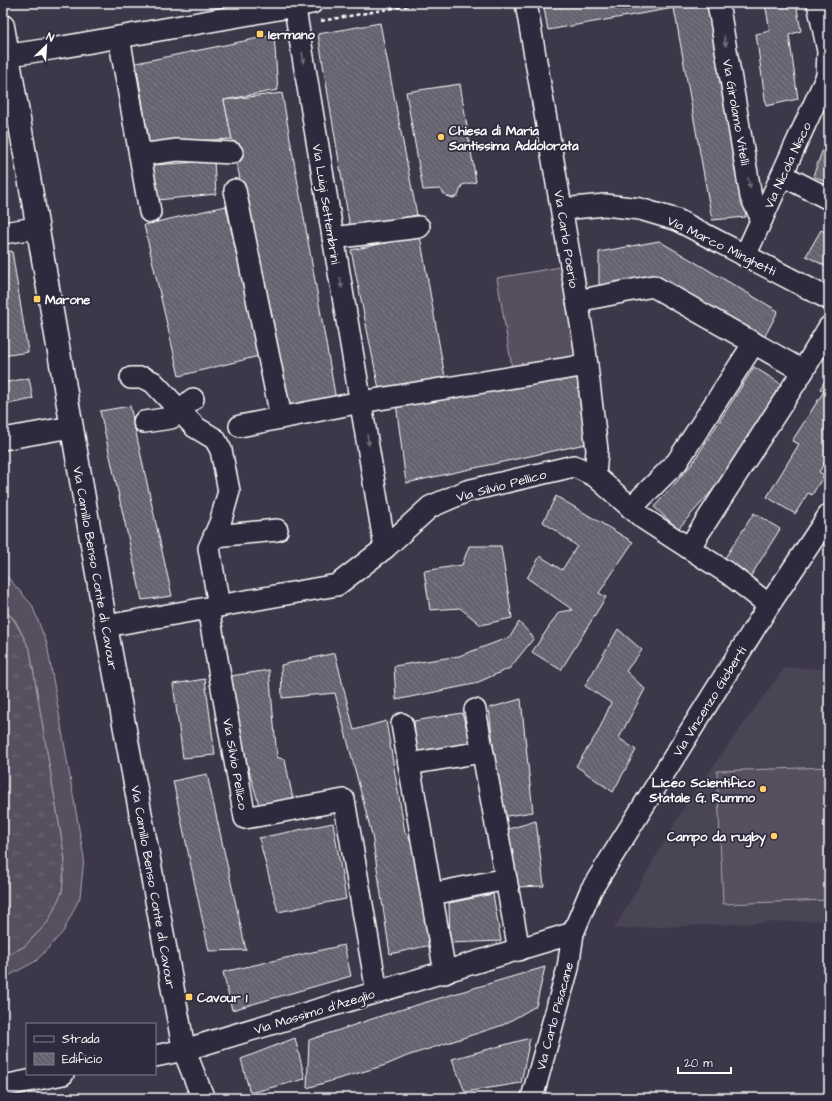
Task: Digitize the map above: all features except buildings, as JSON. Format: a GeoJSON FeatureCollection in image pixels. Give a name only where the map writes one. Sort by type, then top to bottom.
{"type":"FeatureCollection","features":[{"type":"Feature","properties":{"kind":"main road","name":"Via Camillo Benso Conte di Cavour"},"geometry":{"type":"LineString","coordinates":[[3,26],[6,56],[106,626],[184,1050],[203,1098]]}},
{"type":"Feature","properties":{"kind":"street","name":"Via Carlo Poerio"},"geometry":{"type":"LineString","coordinates":[[526,3],[562,209],[587,365],[597,450],[596,476]]}},
{"type":"Feature","properties":{"kind":"street","name":"Via Girolamo Vitelli"},"geometry":{"type":"LineString","coordinates":[[718,3],[751,197],[762,219]]}},
{"type":"Feature","properties":{"kind":"street"},"geometry":{"type":"LineString","coordinates":[[6,56],[300,4]]}},
{"type":"Feature","properties":{"kind":"street","name":"Via Luigi Settembrini"},"geometry":{"type":"LineString","coordinates":[[300,4],[333,238],[385,548]]}},
{"type":"Feature","properties":{"kind":"street","name":"Via Nicola Nisco"},"geometry":{"type":"LineString","coordinates":[[745,256],[782,175],[826,88],[828,51],[823,9]]}},
{"type":"Feature","properties":{"kind":"street"},"geometry":{"type":"LineString","coordinates":[[119,37],[150,212]]}},
{"type":"Feature","properties":{"kind":"street"},"geometry":{"type":"LineString","coordinates":[[140,155],[177,150],[232,153]]}},
{"type":"Feature","properties":{"kind":"street"},"geometry":{"type":"LineString","coordinates":[[782,175],[829,199]]}},
{"type":"Feature","properties":{"kind":"street"},"geometry":{"type":"LineString","coordinates":[[236,190],[281,418]]}},
{"type":"Feature","properties":{"kind":"street","name":"Via Marco Minghetti"},"geometry":{"type":"LineString","coordinates":[[562,209],[605,205],[640,209],[677,220],[829,299]]}},
{"type":"Feature","properties":{"kind":"street"},"geometry":{"type":"LineString","coordinates":[[333,238],[419,227]]}},
{"type":"Feature","properties":{"kind":"street"},"geometry":{"type":"LineString","coordinates":[[3,233],[36,228]]}},
{"type":"Feature","properties":{"kind":"street"},"geometry":{"type":"LineString","coordinates":[[577,301],[653,286],[803,371]]}},
{"type":"Feature","properties":{"kind":"street"},"geometry":{"type":"LineString","coordinates":[[689,548],[803,371],[829,327]]}},
{"type":"Feature","properties":{"kind":"street"},"geometry":{"type":"LineString","coordinates":[[631,508],[678,462],[754,343]]}},
{"type":"Feature","properties":{"kind":"street"},"geometry":{"type":"LineString","coordinates":[[240,426],[361,402],[587,365]]}},
{"type":"Feature","properties":{"kind":"street","name":"Via Silvio Pellico"},"geometry":{"type":"LineString","coordinates":[[131,378],[144,378],[154,382],[186,404],[195,427],[215,439],[221,450],[229,491],[220,524],[209,548],[214,607],[245,818],[344,800],[377,992]]}},
{"type":"Feature","properties":{"kind":"street"},"geometry":{"type":"LineString","coordinates":[[144,422],[171,418],[186,404]]}},
{"type":"Feature","properties":{"kind":"street"},"geometry":{"type":"LineString","coordinates":[[3,440],[71,427]]}},
{"type":"Feature","properties":{"kind":"street","name":"Via Silvio Pellico"},"geometry":{"type":"LineString","coordinates":[[106,626],[337,585],[385,548],[430,507],[466,491],[574,466],[596,476],[644,519],[729,574],[769,605]]}},
{"type":"Feature","properties":{"kind":"street","name":"Via Vincenzo Gioberti"},"geometry":{"type":"LineString","coordinates":[[573,933],[591,890],[769,605],[829,515]]}},
{"type":"Feature","properties":{"kind":"street"},"geometry":{"type":"LineString","coordinates":[[215,536],[276,530]]}},
{"type":"Feature","properties":{"kind":"street"},"geometry":{"type":"LineString","coordinates":[[475,710],[519,950]]}},
{"type":"Feature","properties":{"kind":"street"},"geometry":{"type":"LineString","coordinates":[[402,724],[445,973]]}},
{"type":"Feature","properties":{"kind":"street"},"geometry":{"type":"LineString","coordinates":[[409,764],[482,752]]}},
{"type":"Feature","properties":{"kind":"street"},"geometry":{"type":"LineString","coordinates":[[432,894],[506,879]]}},
{"type":"Feature","properties":{"kind":"street","name":"Via Massimo d'Azeglio"},"geometry":{"type":"LineString","coordinates":[[184,1050],[445,973],[573,933]]}},
{"type":"Feature","properties":{"kind":"street","name":"Via Carlo Pisacane"},"geometry":{"type":"LineString","coordinates":[[532,1098],[568,968],[573,933]]}},
{"type":"Feature","properties":{"kind":"street"},"geometry":{"type":"LineString","coordinates":[[156,1056],[184,1050]]}},
{"type":"Feature","properties":{"kind":"street"},"geometry":{"type":"LineString","coordinates":[[3,1086],[58,1075]]}},
{"type":"Feature","properties":{"kind":"shaded area","name":"Liceo Scientifico Statale G. Rummo"},"geometry":{"type":"Polygon","coordinates":[[[785,667],[829,669],[829,920],[614,929],[685,805],[785,667]]]}},
{"type":"Feature","properties":{"kind":"green space"},"geometry":{"type":"Polygon","coordinates":[[[560,267],[577,360],[512,368],[497,278],[560,267]]]}},
{"type":"Feature","properties":{"kind":"green space"},"geometry":{"type":"Polygon","coordinates":[[[3,572],[32,605],[47,644],[84,858],[80,897],[63,932],[36,961],[3,979],[3,958],[25,946],[48,922],[62,892],[65,859],[30,650],[15,620],[3,609],[3,572]]]}},
{"type":"Feature","properties":{"kind":"green space"},"geometry":{"type":"Polygon","coordinates":[[[3,609],[14,620],[30,649],[65,859],[62,892],[48,922],[25,946],[3,958],[3,609]]]}},
{"type":"Feature","properties":{"kind":"green space","name":"Campo da rugby"},"geometry":{"type":"Polygon","coordinates":[[[829,767],[829,900],[723,904],[717,771],[829,767]]]}},
{"type":"Feature","properties":{"kind":"place","name":"Iermano"},"geometry":{"type":"Point","coordinates":[260,34]}},
{"type":"Feature","properties":{"kind":"place","name":"Chiesa di Maria Santissima Addolorata"},"geometry":{"type":"Point","coordinates":[441,137]}},
{"type":"Feature","properties":{"kind":"place","name":"Marone"},"geometry":{"type":"Point","coordinates":[37,299]}},
{"type":"Feature","properties":{"kind":"place","name":"Liceo Scientifico Statale G. Rummo"},"geometry":{"type":"Point","coordinates":[763,789]}},
{"type":"Feature","properties":{"kind":"place","name":"Campo da rugby"},"geometry":{"type":"Point","coordinates":[774,836]}},
{"type":"Feature","properties":{"kind":"place","name":"Cavour 1"},"geometry":{"type":"Point","coordinates":[189,997]}}]}
